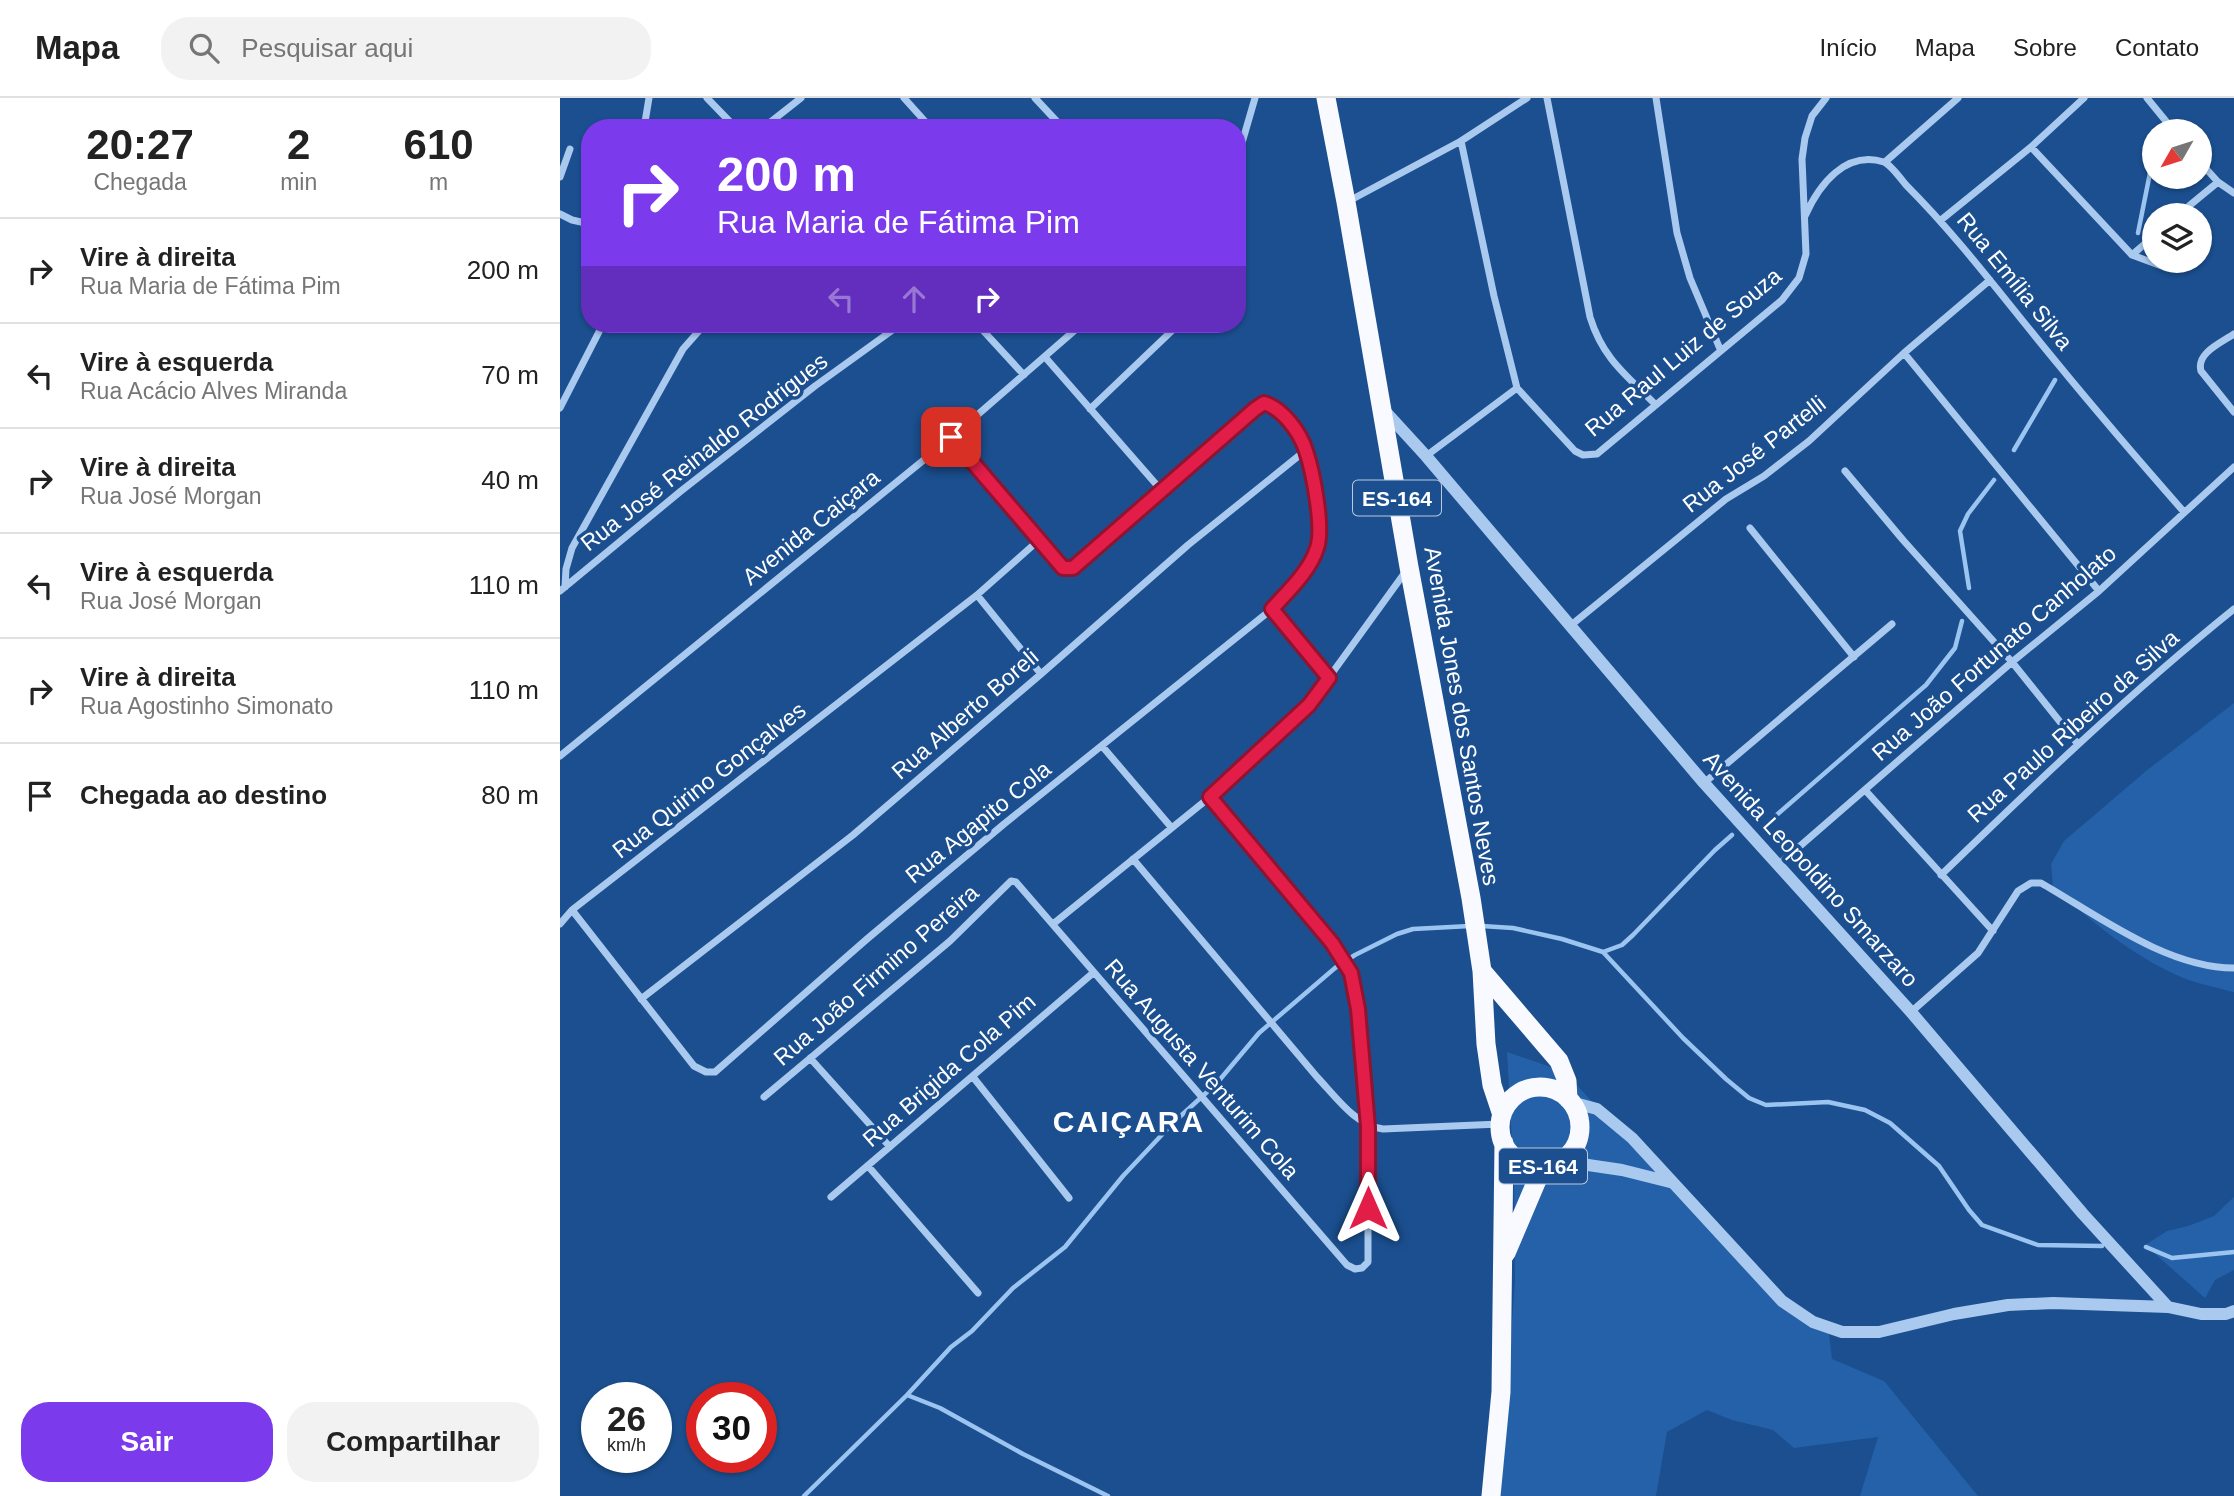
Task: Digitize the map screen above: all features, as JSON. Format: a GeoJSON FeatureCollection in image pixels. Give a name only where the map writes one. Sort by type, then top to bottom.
{"type":"FeatureCollection","features":[{"type":"Feature","properties":{"kind":"highway","name":"Avenida Jones dos Santos Neves"},"geometry":{"type":"LineString","coordinates":[[1326,98],[1471,898],[1482,971],[1486,1044],[1502,1127],[1502,1392],[1491,1496]]}},
{"type":"Feature","properties":{"kind":"highway","name":"Avenida Jones dos Santos Neves"},"geometry":{"type":"LineString","coordinates":[[1482,971],[1559,1060],[1580,1129],[1574,1147],[1552,1163],[1502,1264]]}},
{"type":"Feature","properties":{"kind":"highway","name":"ES-164"},"geometry":{"type":"LineString","coordinates":[[1552,1163],[1524,1163],[1516,1158],[1502,1127],[1512,1098],[1528,1088],[1547,1087],[1570,1100]]}},
{"type":"Feature","properties":{"kind":"street"},"geometry":{"type":"LineString","coordinates":[[645,119],[649,98]]}},
{"type":"Feature","properties":{"kind":"street"},"geometry":{"type":"LineString","coordinates":[[707,98],[727,119]]}},
{"type":"Feature","properties":{"kind":"street"},"geometry":{"type":"LineString","coordinates":[[774,119],[801,98]]}},
{"type":"Feature","properties":{"kind":"street"},"geometry":{"type":"LineString","coordinates":[[904,98],[923,119]]}},
{"type":"Feature","properties":{"kind":"street"},"geometry":{"type":"LineString","coordinates":[[1034,98],[1054,119]]}},
{"type":"Feature","properties":{"kind":"street"},"geometry":{"type":"LineString","coordinates":[[1246,129],[1255,98]]}},
{"type":"Feature","properties":{"kind":"street"},"geometry":{"type":"LineString","coordinates":[[1346,202],[1461,141],[1527,98]]}},
{"type":"Feature","properties":{"kind":"street"},"geometry":{"type":"LineString","coordinates":[[1547,98],[1590,317],[1597,340],[1615,364],[1656,405]]}},
{"type":"Feature","properties":{"kind":"street"},"geometry":{"type":"LineString","coordinates":[[1656,98],[1678,233],[1690,278],[1720,349]]}},
{"type":"Feature","properties":{"kind":"street","name":"Rua Raul Luiz de Souza"},"geometry":{"type":"LineString","coordinates":[[1517,388],[1575,451],[1583,455],[1597,454],[1782,300],[1799,278],[1805,254],[1802,159],[1812,116],[1826,98]]}},
{"type":"Feature","properties":{"kind":"street"},"geometry":{"type":"LineString","coordinates":[[1804,220],[1814,196],[1830,176],[1847,164],[1864,160],[1885,162],[1958,98]]}},
{"type":"Feature","properties":{"kind":"street"},"geometry":{"type":"LineString","coordinates":[[1941,220],[2031,147],[2084,98]]}},
{"type":"Feature","properties":{"kind":"street"},"geometry":{"type":"LineString","coordinates":[[2151,99],[2165,119]]}},
{"type":"Feature","properties":{"kind":"street"},"geometry":{"type":"LineString","coordinates":[[1426,456],[1517,388],[1461,141]]}},
{"type":"Feature","properties":{"kind":"street"},"geometry":{"type":"LineString","coordinates":[[2031,147],[2132,255],[2142,259]]}},
{"type":"Feature","properties":{"kind":"street"},"geometry":{"type":"LineString","coordinates":[[560,177],[570,149]]}},
{"type":"Feature","properties":{"kind":"street","name":"Rua Emília Silva"},"geometry":{"type":"LineString","coordinates":[[1885,162],[1941,220],[2183,512]]}},
{"type":"Feature","properties":{"kind":"street"},"geometry":{"type":"LineString","coordinates":[[2212,175],[2234,193]]}},
{"type":"Feature","properties":{"kind":"street"},"geometry":{"type":"LineString","coordinates":[[2193,203],[2218,182]]}},
{"type":"Feature","properties":{"kind":"street"},"geometry":{"type":"LineString","coordinates":[[560,214],[581,222]]}},
{"type":"Feature","properties":{"kind":"street"},"geometry":{"type":"LineString","coordinates":[[2132,255],[2142,246]]}},
{"type":"Feature","properties":{"kind":"street","name":"Rua José Partelli"},"geometry":{"type":"LineString","coordinates":[[1570,626],[1726,499],[1809,441],[1904,353],[1990,280]]}},
{"type":"Feature","properties":{"kind":"street"},"geometry":{"type":"LineString","coordinates":[[560,408],[598,333]]}},
{"type":"Feature","properties":{"kind":"street"},"geometry":{"type":"LineString","coordinates":[[563,589],[572,548],[683,349],[697,333]]}},
{"type":"Feature","properties":{"kind":"street","name":"Rua José Reinaldo Rodrigues"},"geometry":{"type":"LineString","coordinates":[[563,589],[681,491],[815,386],[889,333]]}},
{"type":"Feature","properties":{"kind":"street"},"geometry":{"type":"LineString","coordinates":[[985,333],[1024,375]]}},
{"type":"Feature","properties":{"kind":"street","name":"Avenida Caiçara"},"geometry":{"type":"LineString","coordinates":[[560,756],[951,437],[1072,333]]}},
{"type":"Feature","properties":{"kind":"street"},"geometry":{"type":"LineString","coordinates":[[1090,409],[1170,333]]}},
{"type":"Feature","properties":{"kind":"street"},"geometry":{"type":"LineString","coordinates":[[2234,334],[2201,357],[2199,363],[2201,371],[2234,412]]}},
{"type":"Feature","properties":{"kind":"street"},"geometry":{"type":"LineString","coordinates":[[1904,353],[2099,592]]}},
{"type":"Feature","properties":{"kind":"street"},"geometry":{"type":"LineString","coordinates":[[1045,357],[1162,491]]}},
{"type":"Feature","properties":{"kind":"street"},"geometry":{"type":"LineString","coordinates":[[951,437],[1063,568],[1073,568],[1264,403],[1275,407],[1288,420],[1306,450]]}},
{"type":"Feature","properties":{"kind":"street","name":"Avenida Leopoldino Smarzaro"},"geometry":{"type":"LineString","coordinates":[[1381,407],[1426,456],[1704,783],[1911,1012],[2083,1214],[2168,1307]]}},
{"type":"Feature","properties":{"kind":"street","name":"Rua Agapito Cola"},"geometry":{"type":"LineString","coordinates":[[641,999],[694,1066],[706,1072],[716,1072],[867,939],[1004,824],[1272,609],[1303,575],[1317,549],[1320,529],[1306,450]]}},
{"type":"Feature","properties":{"kind":"street","name":"Rua Alberto Boreli"},"geometry":{"type":"LineString","coordinates":[[641,999],[853,835],[1188,545],[1306,450]]}},
{"type":"Feature","properties":{"kind":"street","name":"Rua João Fortunato Canholato"},"geometry":{"type":"LineString","coordinates":[[1777,866],[2012,662],[2099,592],[2234,467]]}},
{"type":"Feature","properties":{"kind":"street"},"geometry":{"type":"LineString","coordinates":[[1845,471],[2012,662],[2077,743]]}},
{"type":"Feature","properties":{"kind":"street"},"geometry":{"type":"LineString","coordinates":[[1750,528],[1854,657]]}},
{"type":"Feature","properties":{"kind":"street","name":"Rua Quirino Gonçalves"},"geometry":{"type":"LineString","coordinates":[[560,924],[572,911],[977,595],[1039,540]]}},
{"type":"Feature","properties":{"kind":"street"},"geometry":{"type":"LineString","coordinates":[[1053,925],[1210,797],[1309,705],[1409,567]]}},
{"type":"Feature","properties":{"kind":"street"},"geometry":{"type":"LineString","coordinates":[[977,595],[1041,674]]}},
{"type":"Feature","properties":{"kind":"street"},"geometry":{"type":"LineString","coordinates":[[1272,609],[1329,678]]}},
{"type":"Feature","properties":{"kind":"street","name":"Rua Paulo Ribeiro da Silva"},"geometry":{"type":"LineString","coordinates":[[1941,875],[2077,743],[2234,609]]}},
{"type":"Feature","properties":{"kind":"street"},"geometry":{"type":"LineString","coordinates":[[1704,783],[1892,624]]}},
{"type":"Feature","properties":{"kind":"street"},"geometry":{"type":"LineString","coordinates":[[1102,746],[1171,827]]}},
{"type":"Feature","properties":{"kind":"street"},"geometry":{"type":"LineString","coordinates":[[1865,790],[1993,931]]}},
{"type":"Feature","properties":{"kind":"street"},"geometry":{"type":"LineString","coordinates":[[1210,797],[1339,953],[1348,968],[1358,1009],[1368,1127]]}},
{"type":"Feature","properties":{"kind":"street"},"geometry":{"type":"LineString","coordinates":[[1133,859],[1326,1087],[1368,1127],[1502,1127]]}},
{"type":"Feature","properties":{"kind":"street","name":"Rua Augusta Venturim Cola"},"geometry":{"type":"LineString","coordinates":[[1011,881],[1021,885],[1093,973],[1347,1265],[1354,1269],[1362,1268],[1368,1262],[1368,1127]]}},
{"type":"Feature","properties":{"kind":"street","name":"Rua João Firmino Pereira"},"geometry":{"type":"LineString","coordinates":[[764,1097],[950,941],[1011,881]]}},
{"type":"Feature","properties":{"kind":"street"},"geometry":{"type":"LineString","coordinates":[[1911,1012],[1978,953],[2018,891],[2031,883],[2041,883],[2141,943],[2197,962],[2234,968]]}},
{"type":"Feature","properties":{"kind":"street"},"geometry":{"type":"LineString","coordinates":[[572,911],[641,999]]}},
{"type":"Feature","properties":{"kind":"street","name":"Rua Brigida Cola Pim"},"geometry":{"type":"LineString","coordinates":[[831,1197],[1093,973]]}},
{"type":"Feature","properties":{"kind":"street"},"geometry":{"type":"LineString","coordinates":[[810,1058],[890,1147]]}},
{"type":"Feature","properties":{"kind":"street"},"geometry":{"type":"LineString","coordinates":[[972,1077],[1069,1198]]}},
{"type":"Feature","properties":{"kind":"street"},"geometry":{"type":"LineString","coordinates":[[1570,1100],[1597,1109],[1632,1138],[1782,1301],[1813,1322],[1842,1332],[1879,1332],[1954,1314],[2008,1305],[2093,1303],[2168,1307],[2201,1314],[2226,1314],[2234,1311]]}},
{"type":"Feature","properties":{"kind":"street"},"geometry":{"type":"LineString","coordinates":[[1552,1163],[1622,1170],[1671,1182]]}},
{"type":"Feature","properties":{"kind":"street"},"geometry":{"type":"LineString","coordinates":[[868,1166],[978,1293]]}},
{"type":"Feature","properties":{"kind":"shaded area"},"geometry":{"type":"Polygon","coordinates":[[[2234,703],[2233,992],[2200,984],[2163,969],[2113,937],[2053,886],[2051,864],[2064,841],[2146,771],[2234,703]]]}},
{"type":"Feature","properties":{"kind":"shaded area"},"geometry":{"type":"Polygon","coordinates":[[[1507,1052],[1565,1072],[1751,1276],[1829,1334],[1832,1359],[1884,1381],[1978,1496],[1860,1496],[1878,1437],[1794,1448],[1773,1430],[1732,1420],[1707,1410],[1667,1432],[1656,1496],[1500,1496],[1515,1280],[1514,1178],[1507,1052]]]}},
{"type":"Feature","properties":{"kind":"shaded area"},"geometry":{"type":"Polygon","coordinates":[[[2234,1197],[2234,1270],[2215,1280],[2205,1298],[2145,1245],[2167,1231],[2214,1216],[2234,1197]]]}},
{"type":"Feature","properties":{"kind":"waterway"},"geometry":{"type":"LineString","coordinates":[[2138,233],[2147,189]]}},
{"type":"Feature","properties":{"kind":"waterway"},"geometry":{"type":"LineString","coordinates":[[2014,450],[2055,380]]}},
{"type":"Feature","properties":{"kind":"waterway"},"geometry":{"type":"LineString","coordinates":[[1969,588],[1960,531],[1968,514],[1994,480]]}},
{"type":"Feature","properties":{"kind":"waterway"},"geometry":{"type":"LineString","coordinates":[[1764,826],[1926,685],[1955,648],[1962,621]]}},
{"type":"Feature","properties":{"kind":"waterway"},"geometry":{"type":"LineString","coordinates":[[1603,952],[1622,945],[1732,835]]}},
{"type":"Feature","properties":{"kind":"waterway"},"geometry":{"type":"LineString","coordinates":[[804,1496],[907,1395],[951,1347],[972,1331],[1013,1288],[1065,1247],[1123,1176],[1173,1123],[1217,1083],[1259,1033],[1335,968],[1355,955],[1413,929],[1470,926]]}},
{"type":"Feature","properties":{"kind":"waterway"},"geometry":{"type":"LineString","coordinates":[[1482,926],[1513,928],[1603,952],[1683,1038],[1749,1098],[1766,1105],[1828,1102],[1865,1110],[1890,1123],[1939,1166],[1982,1225],[2038,1245],[2102,1246]]}},
{"type":"Feature","properties":{"kind":"waterway"},"geometry":{"type":"LineString","coordinates":[[2146,1247],[2172,1258],[2234,1252]]}},
{"type":"Feature","properties":{"kind":"waterway"},"geometry":{"type":"LineString","coordinates":[[907,1395],[940,1408],[1023,1454],[1108,1496]]}},
{"type":"Feature","properties":{"kind":"district","name":"CAIÇARA"},"geometry":{"type":"Point","coordinates":[1129,1121]}},
{"type":"Feature","properties":{"kind":"route"},"geometry":{"type":"LineString","coordinates":[[951,437],[1063,568],[1068,570],[1264,403],[1275,407],[1288,420],[1306,450],[1320,529],[1317,549],[1303,575],[1272,609],[1329,678],[1309,705],[1210,797],[1332,943],[1351,973],[1358,1009],[1368,1127],[1368,1208]]}}]}
